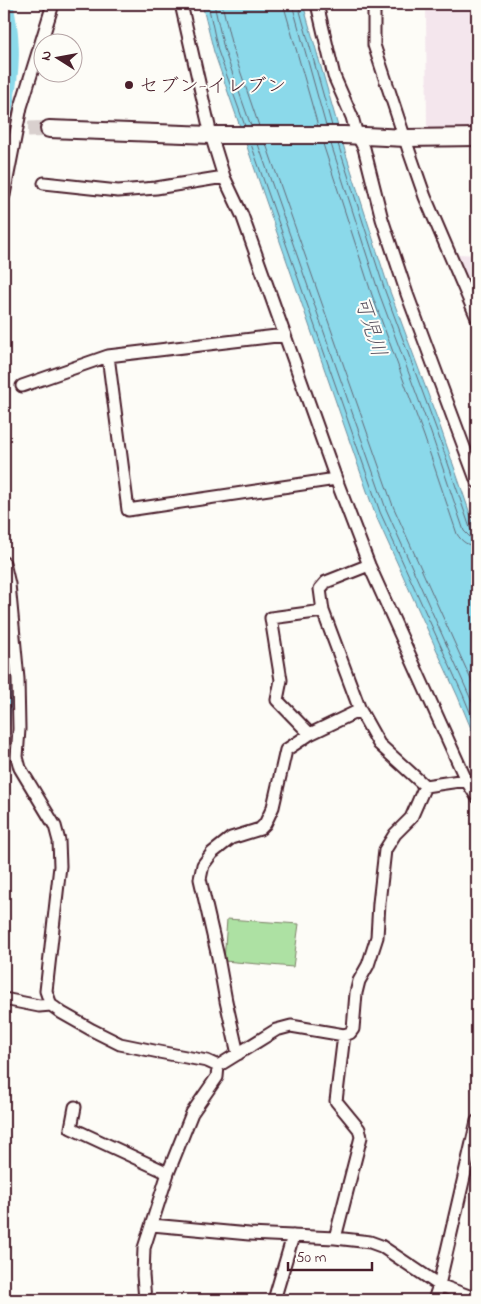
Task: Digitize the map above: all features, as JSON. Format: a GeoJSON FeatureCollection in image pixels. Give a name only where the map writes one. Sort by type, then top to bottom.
{"type":"FeatureCollection","features":[{"type":"Feature","properties":{"kind":"street"},"geometry":{"type":"LineString","coordinates":[[4,195],[21,107],[52,4]]}},
{"type":"Feature","properties":{"kind":"street"},"geometry":{"type":"LineString","coordinates":[[181,4],[211,135],[224,177],[242,215],[336,479],[370,565],[466,780],[477,797]]}},
{"type":"Feature","properties":{"kind":"street"},"geometry":{"type":"LineString","coordinates":[[317,4],[334,76],[352,117],[351,135],[364,148],[382,219],[477,482]]}},
{"type":"Feature","properties":{"kind":"street"},"geometry":{"type":"LineString","coordinates":[[374,4],[374,45],[426,198],[477,318]]}},
{"type":"Feature","properties":{"kind":"street"},"geometry":{"type":"LineString","coordinates":[[49,128],[211,135],[351,135],[406,138],[477,137]]}},
{"type":"Feature","properties":{"kind":"street"},"geometry":{"type":"LineString","coordinates":[[44,183],[118,191],[156,188],[224,177]]}},
{"type":"Feature","properties":{"kind":"street"},"geometry":{"type":"LineString","coordinates":[[22,386],[108,356],[286,335]]}},
{"type":"Feature","properties":{"kind":"street"},"geometry":{"type":"LineString","coordinates":[[108,356],[128,510],[336,479]]}},
{"type":"Feature","properties":{"kind":"street"},"geometry":{"type":"LineString","coordinates":[[4,563],[9,584],[18,679],[19,730],[17,758],[20,768],[55,826],[59,841],[60,866],[46,991],[51,1005],[92,1030],[120,1044],[207,1061],[218,1066]]}},
{"type":"Feature","properties":{"kind":"street"},"geometry":{"type":"LineString","coordinates":[[370,565],[326,582],[320,589],[323,611],[360,710],[379,744],[425,786]]}},
{"type":"Feature","properties":{"kind":"street"},"geometry":{"type":"LineString","coordinates":[[310,734],[277,700],[281,680],[271,618],[323,611]]}},
{"type":"Feature","properties":{"kind":"street"},"geometry":{"type":"LineString","coordinates":[[238,1054],[200,879],[203,866],[212,853],[231,838],[260,829],[265,824],[272,807],[286,750],[310,734],[360,710]]}},
{"type":"Feature","properties":{"kind":"street"},"geometry":{"type":"LineString","coordinates":[[425,786],[466,780]]}},
{"type":"Feature","properties":{"kind":"street"},"geometry":{"type":"LineString","coordinates":[[218,1066],[262,1037],[276,1030],[291,1026],[344,1035],[350,1033],[353,1028],[359,981],[368,965],[377,937],[378,903],[384,850],[395,834],[411,818],[425,786]]}},
{"type":"Feature","properties":{"kind":"street"},"geometry":{"type":"LineString","coordinates":[[4,999],[39,1006],[51,1005]]}},
{"type":"Feature","properties":{"kind":"street"},"geometry":{"type":"LineString","coordinates":[[335,1238],[361,1137],[359,1129],[336,1101],[344,1035]]}},
{"type":"Feature","properties":{"kind":"street"},"geometry":{"type":"LineString","coordinates":[[145,1300],[143,1275],[144,1248],[168,1172],[192,1113],[217,1077],[218,1066]]}},
{"type":"Feature","properties":{"kind":"street"},"geometry":{"type":"LineString","coordinates":[[75,1107],[71,1128],[168,1172]]}},
{"type":"Feature","properties":{"kind":"street"},"geometry":{"type":"LineString","coordinates":[[434,1300],[477,1121]]}},
{"type":"Feature","properties":{"kind":"street"},"geometry":{"type":"LineString","coordinates":[[152,1225],[370,1242],[382,1246],[439,1285],[477,1299]]}},
{"type":"Feature","properties":{"kind":"street"},"geometry":{"type":"LineString","coordinates":[[274,1300],[293,1236]]}},
{"type":"Feature","properties":{"kind":"shaded area"},"geometry":{"type":"Polygon","coordinates":[[[426,4],[477,4],[477,137],[427,137],[426,4]]]}},
{"type":"Feature","properties":{"kind":"shaded area"},"geometry":{"type":"Polygon","coordinates":[[[458,254],[477,255],[477,302],[458,254]]]}},
{"type":"Feature","properties":{"kind":"green space"},"geometry":{"type":"Polygon","coordinates":[[[227,919],[299,924],[293,967],[224,961],[227,919]]]}},
{"type":"Feature","properties":{"kind":"water","name":"可児川"},"geometry":{"type":"Polygon","coordinates":[[[202,4],[303,4],[345,151],[389,289],[441,429],[477,534],[477,743],[375,514],[214,52],[202,4]]]}},
{"type":"Feature","properties":{"kind":"waterway"},"geometry":{"type":"LineString","coordinates":[[4,125],[13,64],[12,33],[8,4]]}},
{"type":"Feature","properties":{"kind":"waterway"},"geometry":{"type":"LineString","coordinates":[[4,664],[7,690],[4,724]]}},
{"type":"Feature","properties":{"kind":"tunnel"},"geometry":{"type":"LineString","coordinates":[[4,130],[49,129]]}},
{"type":"Feature","properties":{"kind":"place","name":"セブン-イレブン"},"geometry":{"type":"Point","coordinates":[129,85]}}]}
